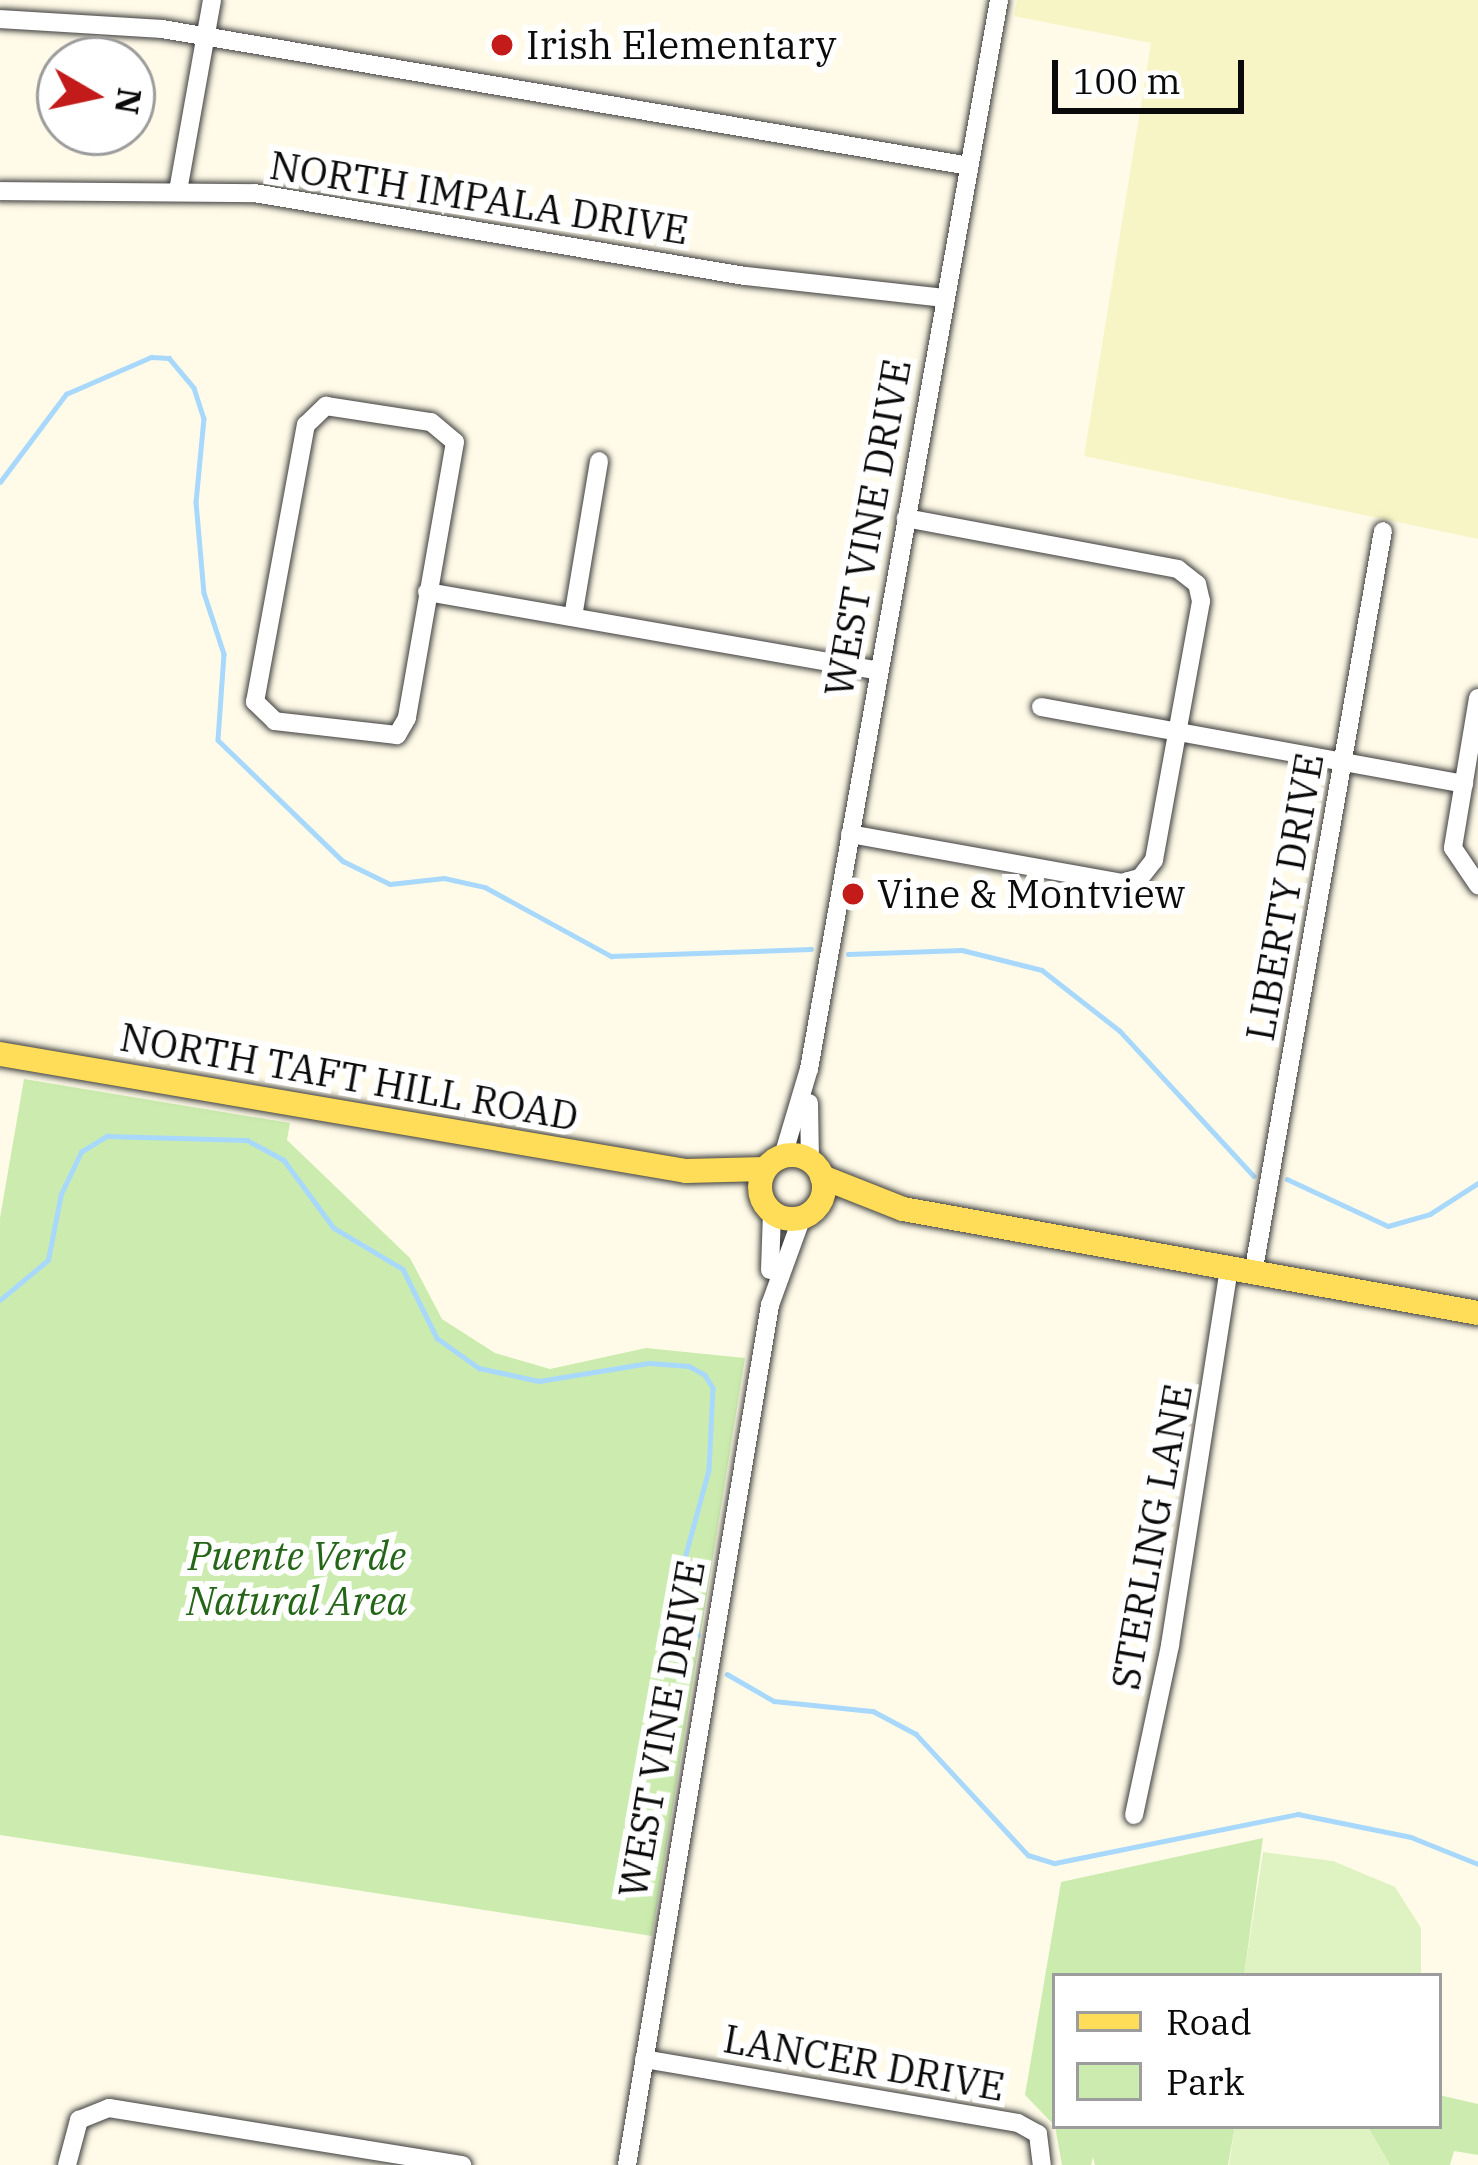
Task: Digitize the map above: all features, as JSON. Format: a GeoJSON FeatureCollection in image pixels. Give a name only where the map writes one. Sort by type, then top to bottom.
{"type":"FeatureCollection","features":[{"type":"Feature","properties":{"kind":"main road","name":"NORTH TAFT HILL ROAD"},"geometry":{"type":"LineString","coordinates":[[0,1054],[686,1171],[767,1205]]}},
{"type":"Feature","properties":{"kind":"main road"},"geometry":{"type":"LineString","coordinates":[[774,1163],[816,1169],[903,1209]]}},
{"type":"Feature","properties":{"kind":"main road","name":"NORTH TAFT HILL ROAD"},"geometry":{"type":"LineString","coordinates":[[686,1171],[774,1163]]}},
{"type":"Feature","properties":{"kind":"main road","name":"WEST VINE DRIVE"},"geometry":{"type":"LineString","coordinates":[[767,1205],[774,1163]]}},
{"type":"Feature","properties":{"kind":"main road","name":"WEST VINE DRIVE"},"geometry":{"type":"LineString","coordinates":[[810,1211],[816,1169]]}},
{"type":"Feature","properties":{"kind":"main road"},"geometry":{"type":"LineString","coordinates":[[767,1205],[810,1211],[903,1209],[1478,1313]]}},
{"type":"Feature","properties":{"kind":"street"},"geometry":{"type":"LineString","coordinates":[[178,191],[212,0]]}},
{"type":"Feature","properties":{"kind":"street","name":"WEST VINE DRIVE"},"geometry":{"type":"LineString","coordinates":[[774,1163],[809,1069],[999,0]]}},
{"type":"Feature","properties":{"kind":"street"},"geometry":{"type":"LineString","coordinates":[[0,20],[205,36],[969,166]]}},
{"type":"Feature","properties":{"kind":"street","name":"NORTH IMPALA DRIVE"},"geometry":{"type":"LineString","coordinates":[[0,191],[254,193],[746,276],[945,298]]}},
{"type":"Feature","properties":{"kind":"street"},"geometry":{"type":"LineString","coordinates":[[340,406],[451,432],[455,455],[427,592],[407,718],[397,735],[261,715],[256,702],[305,425],[315,411],[340,406]]}},
{"type":"Feature","properties":{"kind":"street"},"geometry":{"type":"LineString","coordinates":[[573,617],[599,461]]}},
{"type":"Feature","properties":{"kind":"street"},"geometry":{"type":"LineString","coordinates":[[850,834],[1122,883],[1140,878],[1154,860],[1201,601],[1195,580],[1178,569],[906,518]]}},
{"type":"Feature","properties":{"kind":"street","name":"LIBERTY DRIVE"},"geometry":{"type":"LineString","coordinates":[[1241,1272],[1383,531]]}},
{"type":"Feature","properties":{"kind":"street"},"geometry":{"type":"LineString","coordinates":[[427,592],[879,671]]}},
{"type":"Feature","properties":{"kind":"street"},"geometry":{"type":"LineString","coordinates":[[1478,698],[1454,848],[1478,885]]}},
{"type":"Feature","properties":{"kind":"street"},"geometry":{"type":"LineString","coordinates":[[1041,707],[1464,784]]}},
{"type":"Feature","properties":{"kind":"street","name":"WEST VINE DRIVE"},"geometry":{"type":"LineString","coordinates":[[809,1069],[816,1169]]}},
{"type":"Feature","properties":{"kind":"street","name":"WEST VINE DRIVE"},"geometry":{"type":"LineString","coordinates":[[627,2165],[770,1305],[767,1205]]}},
{"type":"Feature","properties":{"kind":"street","name":"WEST VINE DRIVE"},"geometry":{"type":"LineString","coordinates":[[770,1305],[810,1211]]}},
{"type":"Feature","properties":{"kind":"street","name":"STERLING LANE"},"geometry":{"type":"LineString","coordinates":[[1134,1815],[1241,1272]]}},
{"type":"Feature","properties":{"kind":"street","name":"LANCER DRIVE"},"geometry":{"type":"LineString","coordinates":[[644,2059],[1018,2123],[1038,2134],[1042,2165]]}},
{"type":"Feature","properties":{"kind":"street"},"geometry":{"type":"LineString","coordinates":[[67,2165],[86,2111],[261,2128],[462,2165]]}},
{"type":"Feature","properties":{"kind":"shaded area"},"geometry":{"type":"Polygon","coordinates":[[[1017,0],[1478,0],[1478,539],[1084,456],[1151,43],[1014,16],[1017,0]]]}},
{"type":"Feature","properties":{"kind":"green space","name":"Puente Verde Natural Area"},"geometry":{"type":"Polygon","coordinates":[[[24,1079],[290,1123],[287,1140],[410,1258],[442,1319],[495,1353],[550,1369],[646,1348],[745,1358],[652,1936],[0,1835],[0,1218],[24,1079]]]}},
{"type":"Feature","properties":{"kind":"green space"},"geometry":{"type":"Polygon","coordinates":[[[1263,1838],[1244,1973],[1052,1973],[1052,2123],[1025,2095],[1061,1882],[1263,1838]]]}},
{"type":"Feature","properties":{"kind":"green space"},"geometry":{"type":"Polygon","coordinates":[[[1263,1852],[1333,1861],[1395,1887],[1421,1928],[1421,1973],[1244,1973],[1263,1852]]]}},
{"type":"Feature","properties":{"kind":"green space"},"geometry":{"type":"Polygon","coordinates":[[[1442,2096],[1478,2104],[1478,2155],[1454,2151],[1450,2165],[1390,2165],[1369,2129],[1442,2129],[1442,2096]]]}},
{"type":"Feature","properties":{"kind":"green space"},"geometry":{"type":"Polygon","coordinates":[[[1056,2129],[1234,2129],[1228,2165],[1095,2165],[1093,2157],[1091,2165],[1062,2165],[1056,2129]]]}},
{"type":"Feature","properties":{"kind":"green space"},"geometry":{"type":"Polygon","coordinates":[[[1235,2129],[1369,2129],[1390,2165],[1229,2165],[1235,2129]]]}},
{"type":"Feature","properties":{"kind":"waterway"},"geometry":{"type":"LineString","coordinates":[[0,482],[66,394],[151,357],[169,358],[194,388],[204,418],[196,502],[204,593],[224,654],[218,740],[343,861],[390,884],[444,878],[485,887],[611,956],[811,949]]}},
{"type":"Feature","properties":{"kind":"waterway"},"geometry":{"type":"LineString","coordinates":[[848,954],[962,950],[1042,970],[1120,1031],[1254,1176]]}},
{"type":"Feature","properties":{"kind":"waterway"},"geometry":{"type":"LineString","coordinates":[[0,1300],[48,1260],[61,1194],[81,1152],[107,1136],[247,1140],[284,1160],[334,1228],[403,1269],[437,1338],[479,1368],[539,1381],[649,1363],[689,1366],[705,1375],[713,1388],[709,1470],[683,1566],[698,1635]]}},
{"type":"Feature","properties":{"kind":"waterway"},"geometry":{"type":"LineString","coordinates":[[1287,1179],[1388,1226],[1430,1214],[1478,1183]]}},
{"type":"Feature","properties":{"kind":"waterway"},"geometry":{"type":"LineString","coordinates":[[727,1674],[774,1701],[873,1711],[916,1734],[1028,1855],[1055,1863],[1298,1814],[1411,1837],[1478,1864]]}},
{"type":"Feature","properties":{"kind":"place","name":"Irish Elementary"},"geometry":{"type":"Point","coordinates":[502,45]}},
{"type":"Feature","properties":{"kind":"place","name":"Vine & Montview"},"geometry":{"type":"Point","coordinates":[853,894]}}]}
